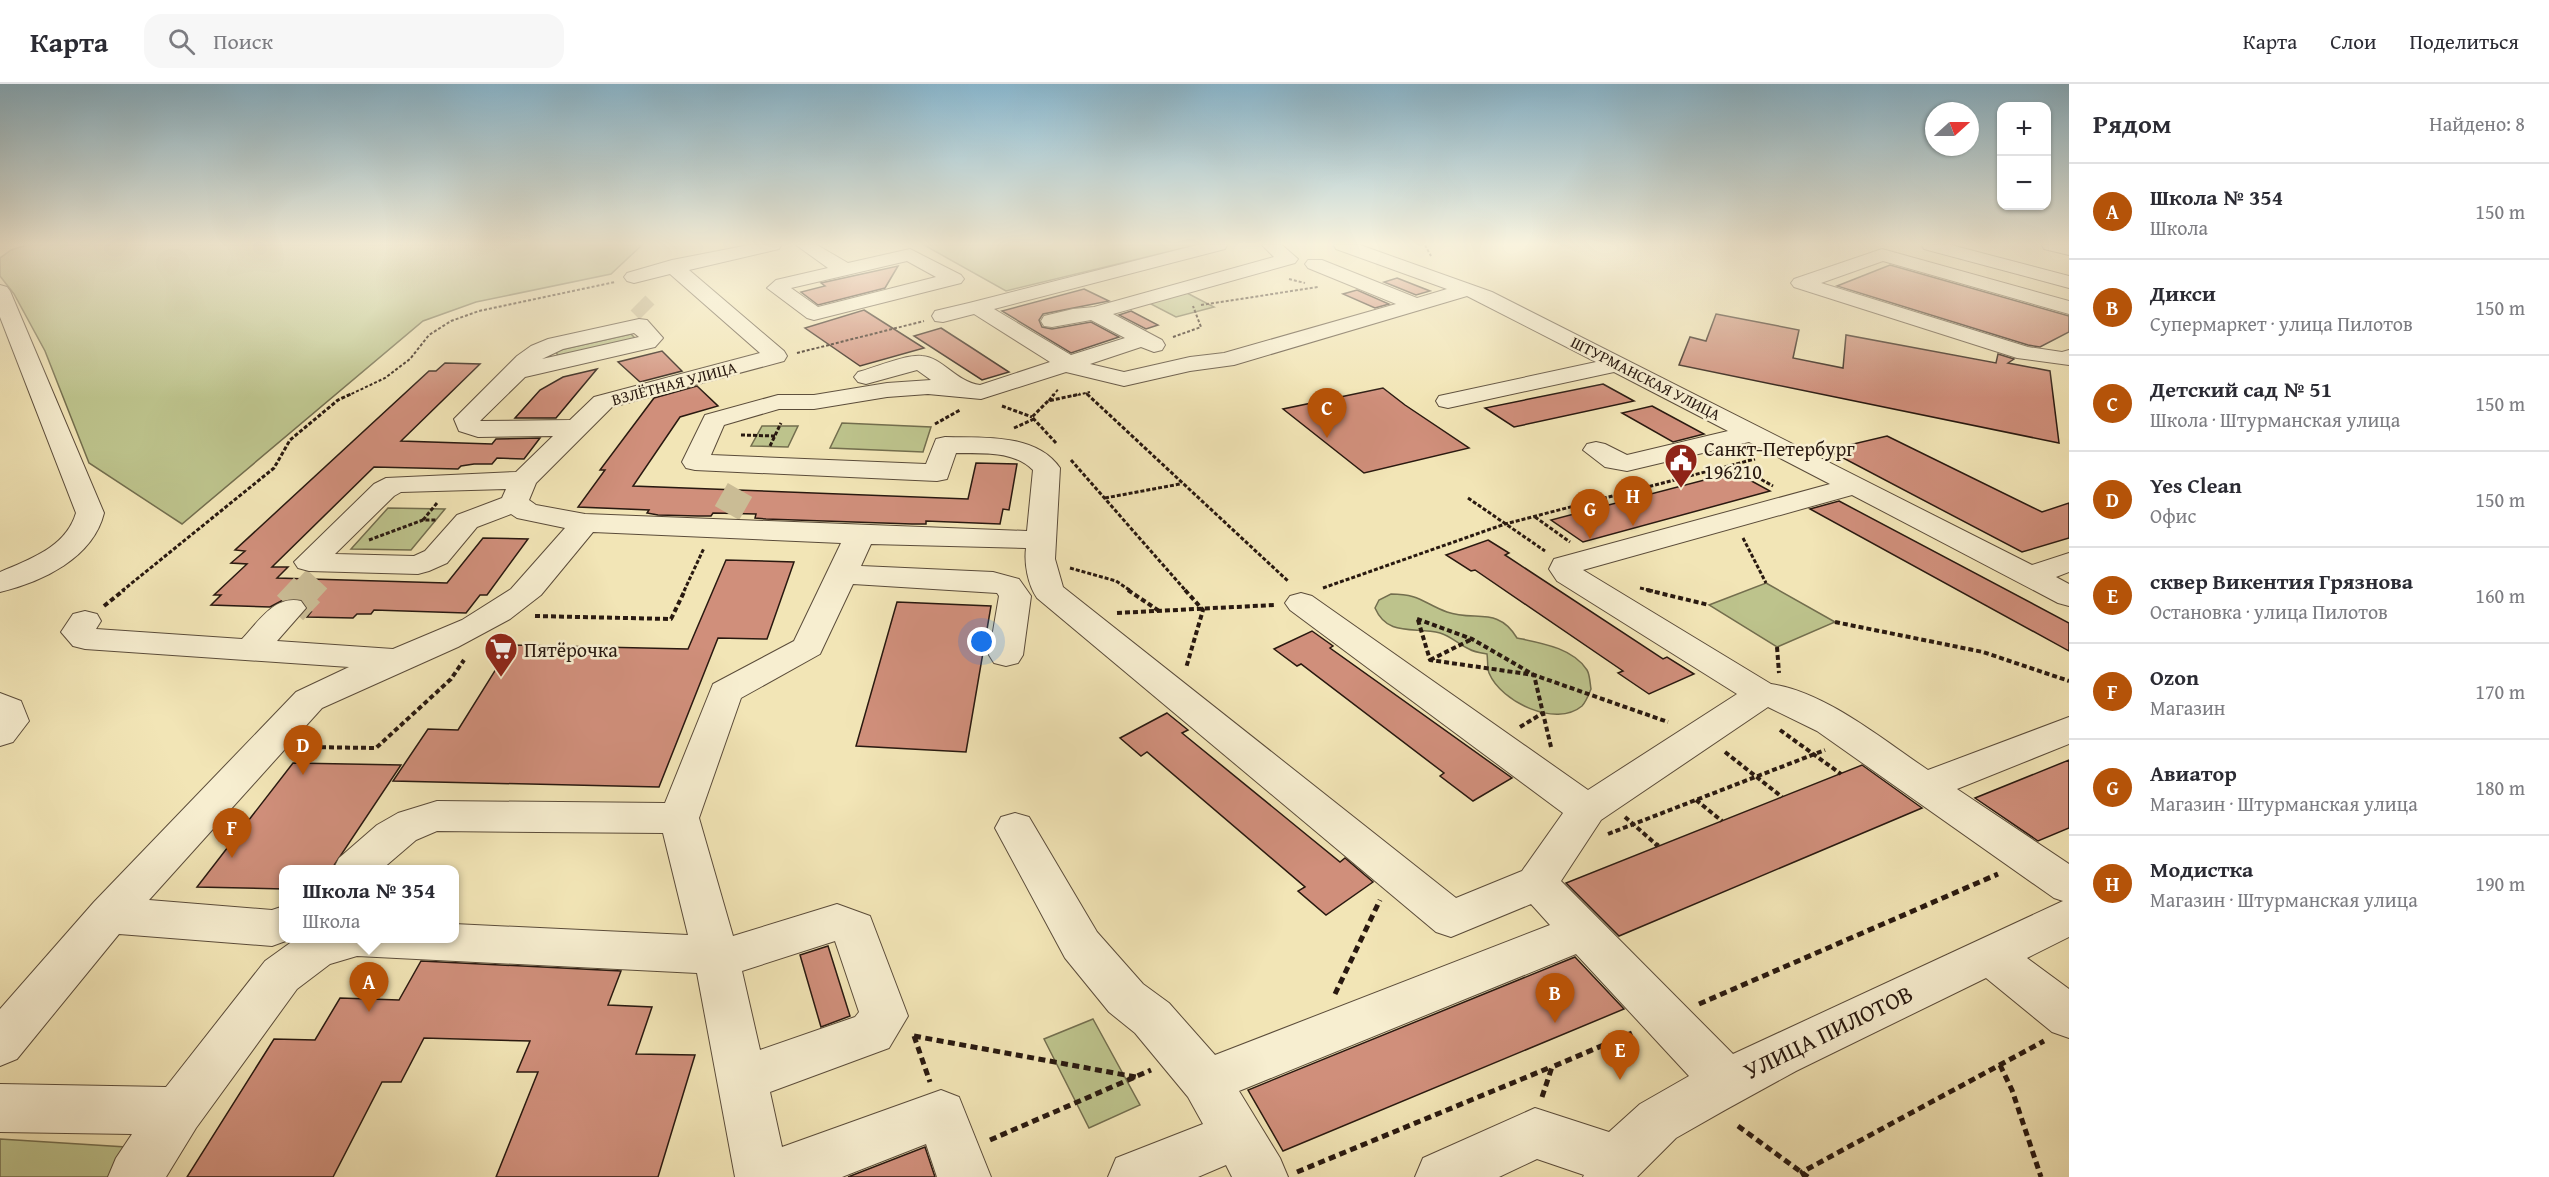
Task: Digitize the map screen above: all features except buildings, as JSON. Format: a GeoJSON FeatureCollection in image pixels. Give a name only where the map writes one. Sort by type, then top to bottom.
{"type":"FeatureCollection","features":[{"type":"Feature","properties":{"kind":"street"},"geometry":{"type":"LineString","coordinates":[[0,583],[65,549],[81,536],[89,525],[90,513],[2,296]]}},
{"type":"Feature","properties":{"kind":"street"},"geometry":{"type":"LineString","coordinates":[[707,296],[776,356]]}},
{"type":"Feature","properties":{"kind":"street"},"geometry":{"type":"LineString","coordinates":[[788,296],[814,314],[886,296]]}},
{"type":"Feature","properties":{"kind":"street"},"geometry":{"type":"LineString","coordinates":[[943,316],[1019,296]]}},
{"type":"Feature","properties":{"kind":"street"},"geometry":{"type":"LineString","coordinates":[[1018,330],[1073,315],[1095,313],[1156,296]]}},
{"type":"Feature","properties":{"kind":"street"},"geometry":{"type":"LineString","coordinates":[[1395,296],[1418,305]]}},
{"type":"Feature","properties":{"kind":"street"},"geometry":{"type":"LineString","coordinates":[[976,307],[1018,330],[1076,368],[1124,379],[1190,364],[1226,360],[1447,296]]}},
{"type":"Feature","properties":{"kind":"street","name":"ШТУРМАНСКАЯ УЛИЦА"},"geometry":{"type":"LineString","coordinates":[[1478,296],[1542,331],[1617,363],[2069,596]]}},
{"type":"Feature","properties":{"kind":"street"},"geometry":{"type":"LineString","coordinates":[[1843,296],[2025,353],[2064,359],[2069,357]]}},
{"type":"Feature","properties":{"kind":"street"},"geometry":{"type":"LineString","coordinates":[[2028,296],[2069,308]]}},
{"type":"Feature","properties":{"kind":"street"},"geometry":{"type":"LineString","coordinates":[[1095,313],[1190,364]]}},
{"type":"Feature","properties":{"kind":"street"},"geometry":{"type":"LineString","coordinates":[[575,428],[478,429],[468,426],[467,419],[517,372],[525,361],[539,351],[643,319]]}},
{"type":"Feature","properties":{"kind":"street"},"geometry":{"type":"LineString","coordinates":[[1040,550],[860,535],[742,497],[695,462],[714,420],[778,414],[814,402],[856,393],[936,387],[963,392],[981,392],[1066,363],[1148,341]]}},
{"type":"Feature","properties":{"kind":"street","name":"ВЗЛЁТНАЯ УЛИЦА"},"geometry":{"type":"LineString","coordinates":[[518,492],[575,428],[603,402],[614,397],[776,356]]}},
{"type":"Feature","properties":{"kind":"street"},"geometry":{"type":"LineString","coordinates":[[1448,401],[1617,363]]}},
{"type":"Feature","properties":{"kind":"street"},"geometry":{"type":"LineString","coordinates":[[1596,450],[1614,461],[1627,463],[1752,433]]}},
{"type":"Feature","properties":{"kind":"street"},"geometry":{"type":"LineString","coordinates":[[518,492],[527,512],[585,523],[742,497],[937,473],[945,445],[1003,447],[1032,454],[1047,468],[1040,550],[1048,591],[1450,920],[1547,868],[1584,800],[1701,734],[1762,694]]}},
{"type":"Feature","properties":{"kind":"street"},"geometry":{"type":"LineString","coordinates":[[396,484],[518,492],[466,520],[429,562],[418,565],[325,571],[309,562],[384,490],[396,484]]}},
{"type":"Feature","properties":{"kind":"street"},"geometry":{"type":"LineString","coordinates":[[1855,486],[1579,561],[1564,569],[1568,574],[1762,694],[1782,697],[1830,722],[2069,886]]}},
{"type":"Feature","properties":{"kind":"street"},"geometry":{"type":"LineString","coordinates":[[0,1044],[109,915],[309,700],[336,685],[398,660],[494,615],[524,595],[585,523]]}},
{"type":"Feature","properties":{"kind":"street"},"geometry":{"type":"LineString","coordinates":[[762,1177],[716,958],[679,818],[725,692],[738,680],[793,659],[808,647],[860,535]]}},
{"type":"Feature","properties":{"kind":"street"},"geometry":{"type":"LineString","coordinates":[[2031,576],[2069,562]]}},
{"type":"Feature","properties":{"kind":"street"},"geometry":{"type":"LineString","coordinates":[[842,574],[993,581],[1008,586],[1015,596],[1006,655]]}},
{"type":"Feature","properties":{"kind":"street"},"geometry":{"type":"LineString","coordinates":[[1297,594],[1415,667],[1584,800]]}},
{"type":"Feature","properties":{"kind":"street"},"geometry":{"type":"LineString","coordinates":[[250,650],[290,608]]}},
{"type":"Feature","properties":{"kind":"street"},"geometry":{"type":"LineString","coordinates":[[84,621],[78,632],[85,639],[398,660]]}},
{"type":"Feature","properties":{"kind":"street"},"geometry":{"type":"LineString","coordinates":[[0,705],[8,710],[11,721],[0,733]]}},
{"type":"Feature","properties":{"kind":"street"},"geometry":{"type":"LineString","coordinates":[[1926,786],[2069,730]]}},
{"type":"Feature","properties":{"kind":"street"},"geometry":{"type":"LineString","coordinates":[[359,865],[394,832],[417,819],[436,816],[679,818]]}},
{"type":"Feature","properties":{"kind":"street"},"geometry":{"type":"LineString","coordinates":[[1015,828],[1081,945],[1126,998],[1152,1018],[1195,1068],[1249,1156],[1135,1177]]}},
{"type":"Feature","properties":{"kind":"street"},"geometry":{"type":"LineString","coordinates":[[1547,868],[1585,931],[1667,1018],[1732,1104]]}},
{"type":"Feature","properties":{"kind":"street"},"geometry":{"type":"LineString","coordinates":[[109,915],[272,928],[279,926]]}},
{"type":"Feature","properties":{"kind":"street","name":"УЛИЦА ПИЛОТОВ"},"geometry":{"type":"LineString","coordinates":[[1613,1169],[1658,1121],[1732,1104],[1989,954],[2069,917]]}},
{"type":"Feature","properties":{"kind":"street"},"geometry":{"type":"LineString","coordinates":[[433,943],[716,958],[837,922],[854,928],[899,1026],[872,1033],[743,1079]]}},
{"type":"Feature","properties":{"kind":"street"},"geometry":{"type":"LineString","coordinates":[[1195,1068],[1313,1038],[1585,931]]}},
{"type":"Feature","properties":{"kind":"street"},"geometry":{"type":"LineString","coordinates":[[135,1177],[178,1111],[281,975],[315,950],[342,943]]}},
{"type":"Feature","properties":{"kind":"street"},"geometry":{"type":"LineString","coordinates":[[1989,954],[2059,1028]]}},
{"type":"Feature","properties":{"kind":"street"},"geometry":{"type":"LineString","coordinates":[[0,1108],[178,1111]]}},
{"type":"Feature","properties":{"kind":"street"},"geometry":{"type":"LineString","coordinates":[[1442,1177],[1535,1133],[1613,1169]]}},
{"type":"Feature","properties":{"kind":"street"},"geometry":{"type":"LineString","coordinates":[[774,1177],[954,1149]]}},
{"type":"Feature","properties":{"kind":"path"},"geometry":{"type":"LineString","coordinates":[[84,621],[274,468],[290,440],[338,400],[385,378],[410,360],[429,335],[451,321],[479,310],[568,296]]}},
{"type":"Feature","properties":{"kind":"path"},"geometry":{"type":"LineString","coordinates":[[1148,341],[1201,327],[1193,306],[1177,296]]}},
{"type":"Feature","properties":{"kind":"path"},"geometry":{"type":"LineString","coordinates":[[1193,306],[1257,296]]}},
{"type":"Feature","properties":{"kind":"path"},"geometry":{"type":"LineString","coordinates":[[776,356],[943,316]]}},
{"type":"Feature","properties":{"kind":"path"},"geometry":{"type":"LineString","coordinates":[[1033,419],[1048,401],[1110,388],[1124,379]]}},
{"type":"Feature","properties":{"kind":"path"},"geometry":{"type":"LineString","coordinates":[[1086,393],[1297,594]]}},
{"type":"Feature","properties":{"kind":"path"},"geometry":{"type":"LineString","coordinates":[[1002,405],[1033,419],[1061,448]]}},
{"type":"Feature","properties":{"kind":"path"},"geometry":{"type":"LineString","coordinates":[[267,746],[376,748],[451,679],[494,615],[671,619],[775,436],[778,414]]}},
{"type":"Feature","properties":{"kind":"path"},"geometry":{"type":"LineString","coordinates":[[758,436],[775,436]]}},
{"type":"Feature","properties":{"kind":"path"},"geometry":{"type":"LineString","coordinates":[[1067,456],[1203,610],[1178,696]]}},
{"type":"Feature","properties":{"kind":"path"},"geometry":{"type":"LineString","coordinates":[[1505,524],[1757,459]]}},
{"type":"Feature","properties":{"kind":"path"},"geometry":{"type":"LineString","coordinates":[[1735,465],[1800,501]]}},
{"type":"Feature","properties":{"kind":"path"},"geometry":{"type":"LineString","coordinates":[[1104,498],[1180,484]]}},
{"type":"Feature","properties":{"kind":"path"},"geometry":{"type":"LineString","coordinates":[[1468,498],[1505,524],[1579,561]]}},
{"type":"Feature","properties":{"kind":"path"},"geometry":{"type":"LineString","coordinates":[[1534,517],[1579,561]]}},
{"type":"Feature","properties":{"kind":"path"},"geometry":{"type":"LineString","coordinates":[[361,543],[423,520],[466,520]]}},
{"type":"Feature","properties":{"kind":"path"},"geometry":{"type":"LineString","coordinates":[[1738,530],[1766,583]]}},
{"type":"Feature","properties":{"kind":"path"},"geometry":{"type":"LineString","coordinates":[[1040,550],[1116,581],[1160,612]]}},
{"type":"Feature","properties":{"kind":"path"},"geometry":{"type":"LineString","coordinates":[[1634,586],[1709,605]]}},
{"type":"Feature","properties":{"kind":"path"},"geometry":{"type":"LineString","coordinates":[[1415,667],[1417,620],[1472,639],[1534,675],[1701,734],[1782,797]]}},
{"type":"Feature","properties":{"kind":"path"},"geometry":{"type":"LineString","coordinates":[[1835,622],[1983,652],[2069,681]]}},
{"type":"Feature","properties":{"kind":"path"},"geometry":{"type":"LineString","coordinates":[[1415,667],[1472,639]]}},
{"type":"Feature","properties":{"kind":"path"},"geometry":{"type":"LineString","coordinates":[[1777,646],[1762,694],[1814,754],[1841,774]]}},
{"type":"Feature","properties":{"kind":"path"},"geometry":{"type":"LineString","coordinates":[[1415,667],[1534,675]]}},
{"type":"Feature","properties":{"kind":"path"},"geometry":{"type":"LineString","coordinates":[[1534,675],[1584,800],[1633,824],[1658,846]]}},
{"type":"Feature","properties":{"kind":"path"},"geometry":{"type":"LineString","coordinates":[[1547,868],[1633,824],[1856,739]]}},
{"type":"Feature","properties":{"kind":"path"},"geometry":{"type":"LineString","coordinates":[[1696,800],[1722,821]]}},
{"type":"Feature","properties":{"kind":"path"},"geometry":{"type":"LineString","coordinates":[[1285,1177],[1552,1067],[2032,860]]}},
{"type":"Feature","properties":{"kind":"path"},"geometry":{"type":"LineString","coordinates":[[1313,1038],[1394,873]]}},
{"type":"Feature","properties":{"kind":"path"},"geometry":{"type":"LineString","coordinates":[[899,1026],[954,1149],[1137,1077],[1195,1068]]}},
{"type":"Feature","properties":{"kind":"path"},"geometry":{"type":"LineString","coordinates":[[899,1026],[1137,1077]]}},
{"type":"Feature","properties":{"kind":"path"},"geometry":{"type":"LineString","coordinates":[[1732,1104],[1805,1175],[2000,1065],[2059,1028]]}},
{"type":"Feature","properties":{"kind":"path"},"geometry":{"type":"LineString","coordinates":[[2000,1065],[2012,1090],[2041,1177]]}},
{"type":"Feature","properties":{"kind":"path"},"geometry":{"type":"LineString","coordinates":[[1535,1133],[1540,1103],[1552,1067]]}},
{"type":"Feature","properties":{"kind":"green space"},"geometry":{"type":"Polygon","coordinates":[[[15,296],[505,296],[476,302],[423,321],[182,524],[89,463],[45,351],[15,296]]]}},
{"type":"Feature","properties":{"kind":"green space"},"geometry":{"type":"Polygon","coordinates":[[[1176,296],[1193,296],[1214,307],[1176,317],[1149,303],[1176,296]]]}},
{"type":"Feature","properties":{"kind":"green space"},"geometry":{"type":"Polygon","coordinates":[[[631,334],[636,339],[559,357],[555,351],[631,334]]]}},
{"type":"Feature","properties":{"kind":"green space"},"geometry":{"type":"Polygon","coordinates":[[[842,423],[931,427],[923,452],[830,448],[842,423]]]}},
{"type":"Feature","properties":{"kind":"green space"},"geometry":{"type":"Polygon","coordinates":[[[762,426],[798,426],[788,447],[751,446],[762,426]]]}},
{"type":"Feature","properties":{"kind":"green space"},"geometry":{"type":"Polygon","coordinates":[[[388,508],[445,509],[411,550],[351,549],[388,508]]]}},
{"type":"Feature","properties":{"kind":"green space"},"geometry":{"type":"Polygon","coordinates":[[[1766,583],[1835,622],[1777,647],[1709,605],[1766,583]]]}},
{"type":"Feature","properties":{"kind":"green space"},"geometry":{"type":"Polygon","coordinates":[[[1391,594],[1415,597],[1457,615],[1494,618],[1510,628],[1517,638],[1556,648],[1574,656],[1588,672],[1591,689],[1586,700],[1582,706],[1571,712],[1558,714],[1530,709],[1517,702],[1495,684],[1488,671],[1487,654],[1471,650],[1440,633],[1403,629],[1387,624],[1375,608],[1379,600],[1391,594]]]}},
{"type":"Feature","properties":{"kind":"green space"},"geometry":{"type":"Polygon","coordinates":[[[1093,1019],[1140,1105],[1089,1128],[1044,1039],[1093,1019]]]}},
{"type":"Feature","properties":{"kind":"green space"},"geometry":{"type":"Polygon","coordinates":[[[0,1139],[126,1147],[129,1177],[0,1177],[0,1139]]]}},
{"type":"Feature","properties":{"kind":"tunnel"},"geometry":{"type":"LineString","coordinates":[[638,303],[647,312]]}},
{"type":"Feature","properties":{"kind":"tunnel"},"geometry":{"type":"LineString","coordinates":[[727,513],[740,490]]}},
{"type":"Feature","properties":{"kind":"tunnel"},"geometry":{"type":"LineString","coordinates":[[306,591],[317,579]]}},
{"type":"Feature","properties":{"kind":"tunnel"},"geometry":{"type":"LineString","coordinates":[[290,608],[307,590]]}},
{"type":"Feature","properties":{"kind":"place","name":"Детский сад № 51"},"geometry":{"type":"Point","coordinates":[1327,438]}},
{"type":"Feature","properties":{"kind":"place","name":"Санкт-Петербург 196210"},"geometry":{"type":"Point","coordinates":[1681,489]}},
{"type":"Feature","properties":{"kind":"place","name":"Модистка"},"geometry":{"type":"Point","coordinates":[1633,526]}},
{"type":"Feature","properties":{"kind":"place","name":"Авиатор"},"geometry":{"type":"Point","coordinates":[1590,539]}},
{"type":"Feature","properties":{"kind":"place","name":"Пятёрочка"},"geometry":{"type":"Point","coordinates":[501,678]}},
{"type":"Feature","properties":{"kind":"place","name":"Yes Clean"},"geometry":{"type":"Point","coordinates":[303,775]}},
{"type":"Feature","properties":{"kind":"place","name":"Ozon"},"geometry":{"type":"Point","coordinates":[232,858]}},
{"type":"Feature","properties":{"kind":"place","name":"Школа № 354"},"geometry":{"type":"Point","coordinates":[369,1012]}},
{"type":"Feature","properties":{"kind":"place","name":"Дикси"},"geometry":{"type":"Point","coordinates":[1555,1023]}},
{"type":"Feature","properties":{"kind":"place","name":"сквер Викентия Грязнова"},"geometry":{"type":"Point","coordinates":[1620,1080]}}]}
